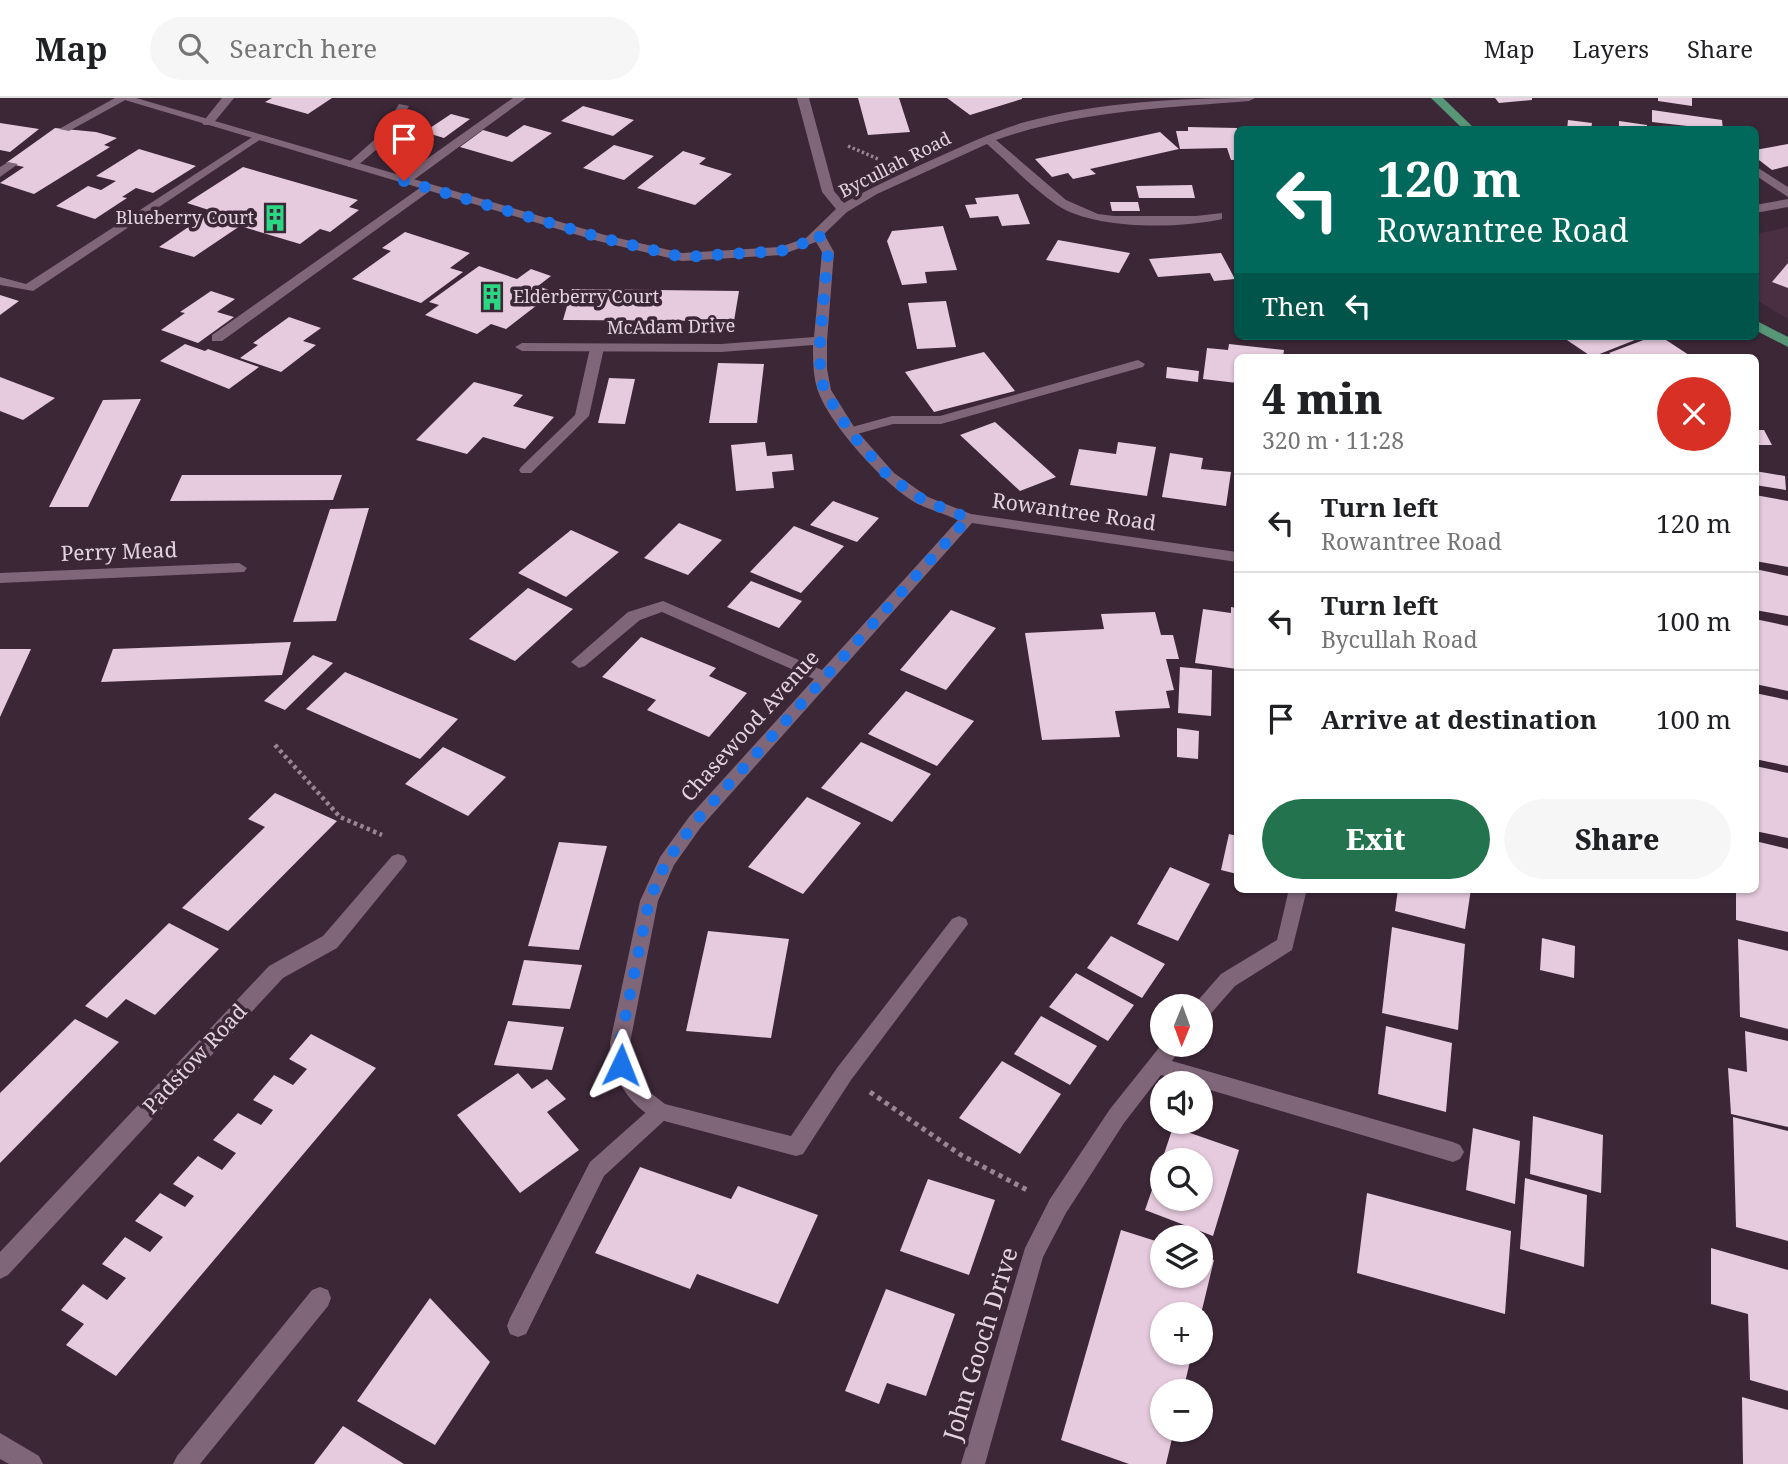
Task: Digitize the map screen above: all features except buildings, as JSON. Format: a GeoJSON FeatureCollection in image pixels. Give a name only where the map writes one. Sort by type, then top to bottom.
{"type":"FeatureCollection","features":[{"type":"Feature","properties":{"kind":"main road"},"geometry":{"type":"LineString","coordinates":[[1437,98],[1467,126]]}},
{"type":"Feature","properties":{"kind":"main road"},"geometry":{"type":"LineString","coordinates":[[1759,326],[1788,343]]}},
{"type":"Feature","properties":{"kind":"street","name":"Bycullah Road"},"geometry":{"type":"LineString","coordinates":[[124,98],[602,238],[682,257],[781,251],[810,241],[843,209],[911,173],[1027,125],[1071,115],[1161,103],[1249,98]]}},
{"type":"Feature","properties":{"kind":"street"},"geometry":{"type":"LineString","coordinates":[[65,129],[124,98]]}},
{"type":"Feature","properties":{"kind":"street"},"geometry":{"type":"LineString","coordinates":[[208,123],[228,98]]}},
{"type":"Feature","properties":{"kind":"street"},"geometry":{"type":"LineString","coordinates":[[404,181],[520,98]]}},
{"type":"Feature","properties":{"kind":"street"},"geometry":{"type":"LineString","coordinates":[[803,98],[828,192],[843,209]]}},
{"type":"Feature","properties":{"kind":"street"},"geometry":{"type":"LineString","coordinates":[[352,165],[386,136],[403,107]]}},
{"type":"Feature","properties":{"kind":"street"},"geometry":{"type":"LineString","coordinates":[[0,281],[28,288],[257,137]]}},
{"type":"Feature","properties":{"kind":"street"},"geometry":{"type":"LineString","coordinates":[[988,139],[1062,203],[1095,217],[1196,220],[1217,216]]}},
{"type":"Feature","properties":{"kind":"street"},"geometry":{"type":"LineString","coordinates":[[0,173],[12,164]]}},
{"type":"Feature","properties":{"kind":"street"},"geometry":{"type":"LineString","coordinates":[[1759,172],[1788,193]]}},
{"type":"Feature","properties":{"kind":"street"},"geometry":{"type":"LineString","coordinates":[[217,338],[428,188]]}},
{"type":"Feature","properties":{"kind":"street"},"geometry":{"type":"LineString","coordinates":[[1759,208],[1788,203]]}},
{"type":"Feature","properties":{"kind":"street","name":"Rowantree Road"},"geometry":{"type":"LineString","coordinates":[[818,234],[828,252],[820,341],[820,369],[824,390],[850,432],[889,477],[923,500],[968,518],[1234,557]]}},
{"type":"Feature","properties":{"kind":"street","name":"McAdam Drive"},"geometry":{"type":"LineString","coordinates":[[522,347],[721,348],[789,341],[820,341]]}},
{"type":"Feature","properties":{"kind":"street"},"geometry":{"type":"LineString","coordinates":[[526,470],[582,416],[597,348]]}},
{"type":"Feature","properties":{"kind":"street"},"geometry":{"type":"LineString","coordinates":[[850,432],[892,420],[941,420],[1138,364]]}},
{"type":"Feature","properties":{"kind":"street","name":"Chasewood Avenue"},"geometry":{"type":"LineString","coordinates":[[959,924],[844,1074],[796,1147],[660,1112],[641,1100],[627,1082],[621,1065],[620,1043],[649,901],[666,862],[695,822],[968,518]]}},
{"type":"Feature","properties":{"kind":"street","name":"Perry Mead"},"geometry":{"type":"LineString","coordinates":[[0,578],[239,568]]}},
{"type":"Feature","properties":{"kind":"street"},"geometry":{"type":"LineString","coordinates":[[579,662],[634,616],[663,606],[824,677]]}},
{"type":"Feature","properties":{"kind":"street","name":"Padstow Road"},"geometry":{"type":"LineString","coordinates":[[0,1268],[276,972],[330,942],[398,860]]}},
{"type":"Feature","properties":{"kind":"street"},"geometry":{"type":"LineString","coordinates":[[1213,997],[1228,979],[1285,944],[1297,893]]}},
{"type":"Feature","properties":{"kind":"street","name":"John Gooch Drive"},"geometry":{"type":"LineString","coordinates":[[973,1464],[1033,1255],[1058,1206],[1117,1116],[1163,1057]]}},
{"type":"Feature","properties":{"kind":"street"},"geometry":{"type":"LineString","coordinates":[[1156,1065],[1453,1152]]}},
{"type":"Feature","properties":{"kind":"street"},"geometry":{"type":"LineString","coordinates":[[517,1326],[597,1169],[660,1112]]}},
{"type":"Feature","properties":{"kind":"street"},"geometry":{"type":"LineString","coordinates":[[185,1464],[320,1298]]}},
{"type":"Feature","properties":{"kind":"street"},"geometry":{"type":"LineString","coordinates":[[0,1445],[31,1464]]}},
{"type":"Feature","properties":{"kind":"path"},"geometry":{"type":"LineString","coordinates":[[811,130],[911,173]]}},
{"type":"Feature","properties":{"kind":"path"},"geometry":{"type":"LineString","coordinates":[[275,745],[340,817],[411,847],[398,860]]}},
{"type":"Feature","properties":{"kind":"path"},"geometry":{"type":"LineString","coordinates":[[844,1074],[961,1155],[1058,1206]]}},
{"type":"Feature","properties":{"kind":"shaded area"},"geometry":{"type":"Polygon","coordinates":[[[1788,227],[1788,319],[1759,301],[1759,233],[1788,227]]]}},
{"type":"Feature","properties":{"kind":"place","name":"Blueberry Court"},"geometry":{"type":"Point","coordinates":[275,218]}},
{"type":"Feature","properties":{"kind":"place","name":"Elderberry Court"},"geometry":{"type":"Point","coordinates":[492,297]}},
{"type":"Feature","properties":{"kind":"route"},"geometry":{"type":"LineString","coordinates":[[404,181],[602,238],[682,257],[781,251],[810,241],[818,234],[828,252],[820,341],[820,369],[824,390],[850,432],[889,477],[923,500],[968,518],[695,822],[666,862],[649,901],[620,1043],[621,1065]]}}]}
